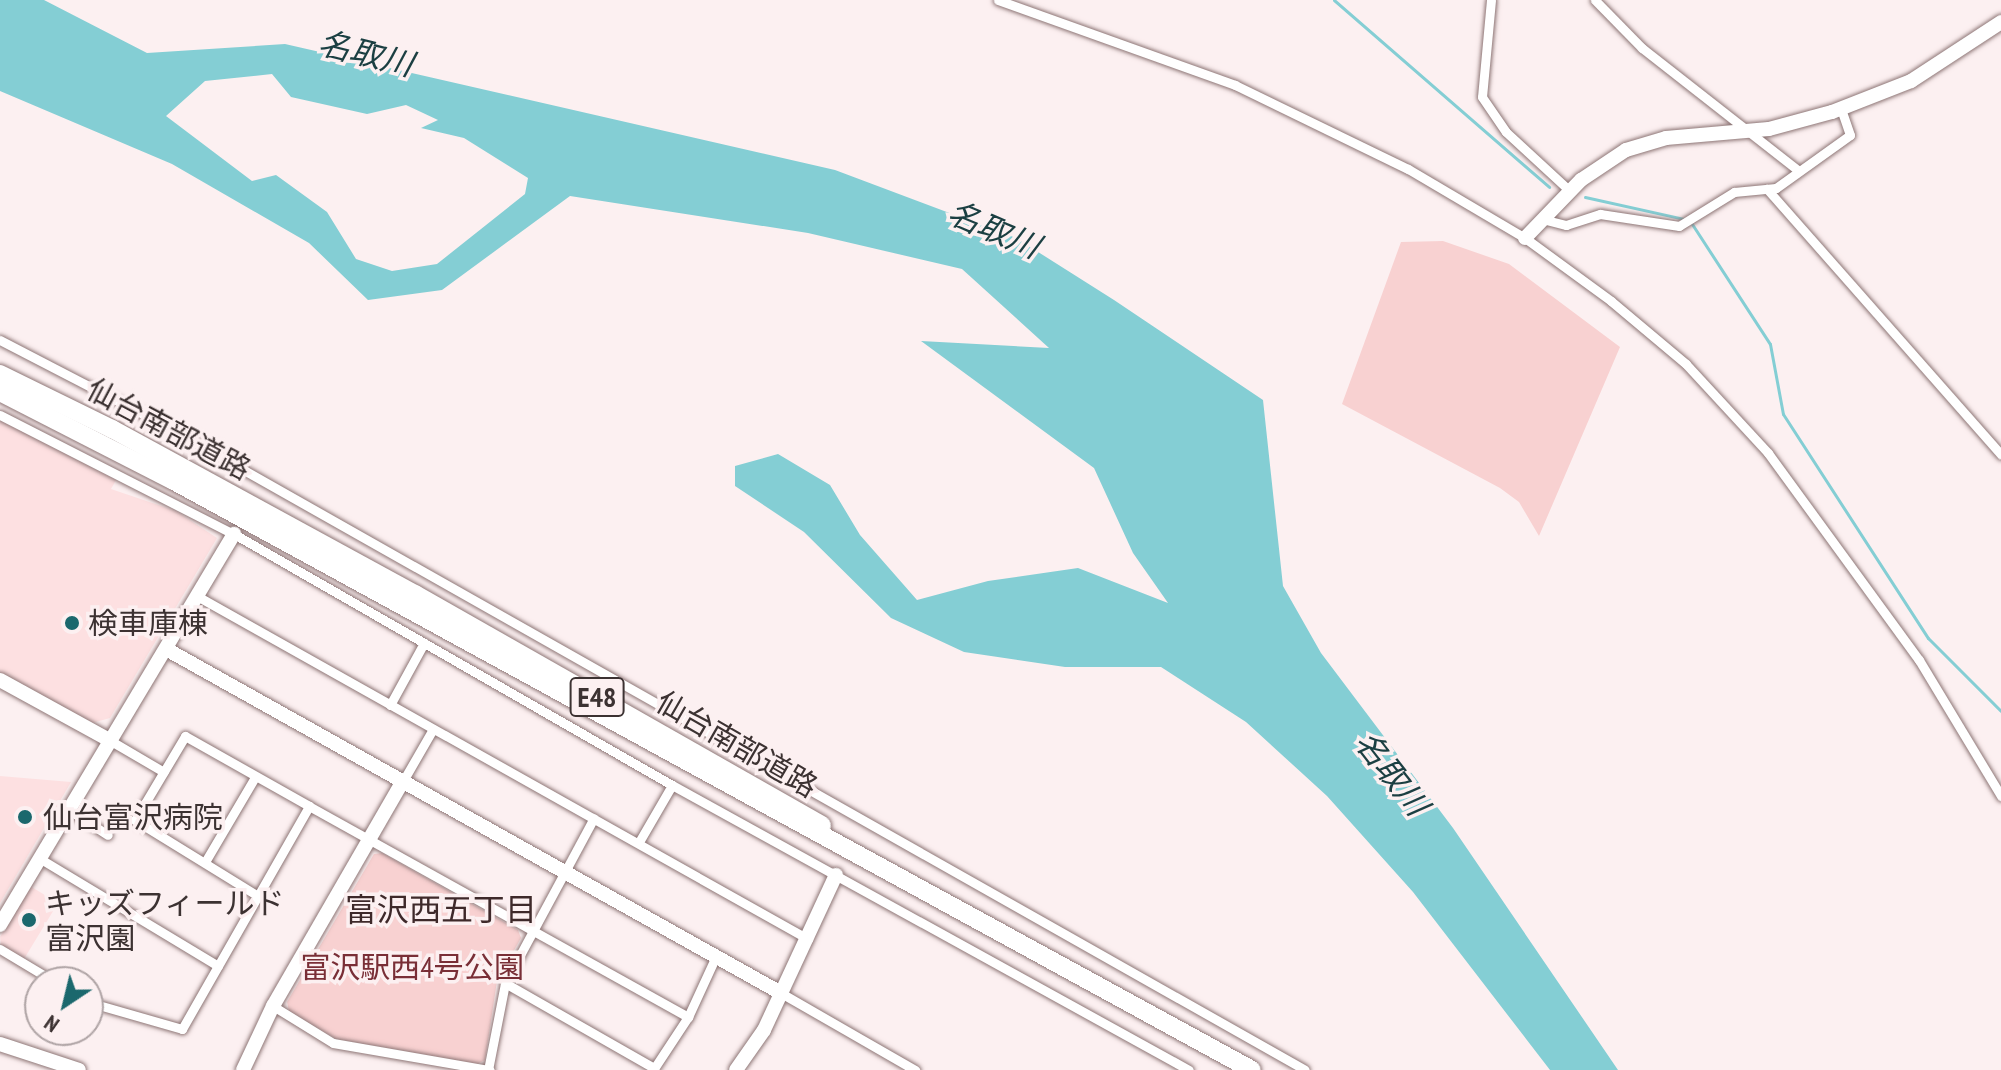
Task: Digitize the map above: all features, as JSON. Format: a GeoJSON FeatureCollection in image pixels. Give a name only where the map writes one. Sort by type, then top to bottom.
{"type":"FeatureCollection","features":[{"type":"Feature","properties":{"kind":"highway","name":"仙台南部道路"},"geometry":{"type":"LineString","coordinates":[[0,374],[124,435],[415,594],[1252,1070]]}},
{"type":"Feature","properties":{"kind":"highway","name":"仙台南部道路"},"geometry":{"type":"LineString","coordinates":[[0,392],[174,481],[812,833],[1188,1033]]}},
{"type":"Feature","properties":{"kind":"street"},"geometry":{"type":"LineString","coordinates":[[998,0],[1235,85],[1408,169],[1525,238],[1686,364],[1768,453],[1833,535],[1919,660],[2001,796]]}},
{"type":"Feature","properties":{"kind":"street"},"geometry":{"type":"LineString","coordinates":[[1491,0],[1482,97],[1506,132],[1570,191]]}},
{"type":"Feature","properties":{"kind":"street"},"geometry":{"type":"LineString","coordinates":[[1595,0],[1642,48],[1753,130],[1799,171]]}},
{"type":"Feature","properties":{"kind":"street"},"geometry":{"type":"LineString","coordinates":[[1525,238],[1570,191],[1626,150],[1666,138],[1753,130],[1841,109],[1911,81],[2001,22]]}},
{"type":"Feature","properties":{"kind":"street"},"geometry":{"type":"LineString","coordinates":[[1542,219],[1566,225],[1600,214],[1679,226],[1734,192],[1767,189],[1850,135],[1841,109]]}},
{"type":"Feature","properties":{"kind":"street"},"geometry":{"type":"LineString","coordinates":[[1767,189],[2001,454]]}},
{"type":"Feature","properties":{"kind":"street"},"geometry":{"type":"LineString","coordinates":[[0,340],[177,432],[1305,1070]]}},
{"type":"Feature","properties":{"kind":"street"},"geometry":{"type":"LineString","coordinates":[[0,415],[234,534],[672,785],[1189,1070]]}},
{"type":"Feature","properties":{"kind":"street"},"geometry":{"type":"LineString","coordinates":[[0,925],[234,534]]}},
{"type":"Feature","properties":{"kind":"street"},"geometry":{"type":"LineString","coordinates":[[197,596],[808,939]]}},
{"type":"Feature","properties":{"kind":"street"},"geometry":{"type":"LineString","coordinates":[[390,705],[424,643]]}},
{"type":"Feature","properties":{"kind":"street"},"geometry":{"type":"LineString","coordinates":[[166,649],[915,1070]]}},
{"type":"Feature","properties":{"kind":"street"},"geometry":{"type":"LineString","coordinates":[[0,680],[164,772]]}},
{"type":"Feature","properties":{"kind":"street"},"geometry":{"type":"LineString","coordinates":[[243,1070],[273,1006],[433,729]]}},
{"type":"Feature","properties":{"kind":"street"},"geometry":{"type":"LineString","coordinates":[[258,896],[135,820],[185,736],[688,1017]]}},
{"type":"Feature","properties":{"kind":"street"},"geometry":{"type":"LineString","coordinates":[[205,862],[255,777]]}},
{"type":"Feature","properties":{"kind":"street"},"geometry":{"type":"LineString","coordinates":[[639,842],[672,785]]}},
{"type":"Feature","properties":{"kind":"street"},"geometry":{"type":"LineString","coordinates":[[104,1007],[182,1029],[309,806]]}},
{"type":"Feature","properties":{"kind":"street"},"geometry":{"type":"LineString","coordinates":[[69,810],[108,835]]}},
{"type":"Feature","properties":{"kind":"street"},"geometry":{"type":"LineString","coordinates":[[273,1006],[333,1043],[489,1070],[505,983],[594,818]]}},
{"type":"Feature","properties":{"kind":"street"},"geometry":{"type":"LineString","coordinates":[[39,858],[218,966]]}},
{"type":"Feature","properties":{"kind":"street"},"geometry":{"type":"LineString","coordinates":[[737,1070],[764,1030],[836,875]]}},
{"type":"Feature","properties":{"kind":"street"},"geometry":{"type":"LineString","coordinates":[[0,949],[28,966]]}},
{"type":"Feature","properties":{"kind":"street"},"geometry":{"type":"LineString","coordinates":[[505,983],[653,1069],[688,1017],[716,956]]}},
{"type":"Feature","properties":{"kind":"street"},"geometry":{"type":"LineString","coordinates":[[0,1044],[42,1065],[79,1070]]}},
{"type":"Feature","properties":{"kind":"shaded area"},"geometry":{"type":"Polygon","coordinates":[[[0,420],[116,480],[111,489],[176,511],[217,538],[110,718],[92,723],[0,674],[0,420]]]}},
{"type":"Feature","properties":{"kind":"shaded area","name":"仙台富沢病院"},"geometry":{"type":"Polygon","coordinates":[[[0,776],[71,782],[0,903],[0,776]]]}},
{"type":"Feature","properties":{"kind":"shaded area","name":"キッズフィールド 富沢園"},"geometry":{"type":"Polygon","coordinates":[[[30,886],[58,903],[24,959],[1,945],[0,937],[30,886]]]}},
{"type":"Feature","properties":{"kind":"green space"},"geometry":{"type":"Polygon","coordinates":[[[1443,241],[1509,264],[1620,347],[1539,536],[1519,502],[1500,488],[1342,404],[1401,242],[1443,241]]]}},
{"type":"Feature","properties":{"kind":"green space","name":"富沢駅西4号公園"},"geometry":{"type":"Polygon","coordinates":[[[382,853],[518,930],[521,938],[497,981],[485,1060],[477,1064],[336,1039],[289,1011],[287,1002],[374,854],[382,853]]]}},
{"type":"Feature","properties":{"kind":"water","name":"名取川"},"geometry":{"type":"Polygon","coordinates":[[[0,0],[44,0],[147,53],[285,44],[835,170],[1016,238],[1263,400],[1283,586],[1321,653],[1453,828],[1618,1070],[1550,1070],[1413,892],[1327,796],[1246,722],[1161,667],[1065,667],[964,652],[891,618],[804,532],[735,486],[735,466],[778,454],[830,485],[860,535],[917,600],[988,581],[1078,568],[1168,603],[1133,553],[1094,468],[921,341],[1049,348],[962,269],[808,233],[570,196],[442,290],[368,300],[309,243],[172,164],[0,91],[0,0]],[[272,74],[205,81],[166,116],[252,181],[276,175],[327,212],[356,259],[392,271],[437,264],[525,194],[528,178],[464,138],[421,128],[438,120],[406,105],[367,114],[291,97],[272,74]]]}},
{"type":"Feature","properties":{"kind":"waterway"},"geometry":{"type":"LineString","coordinates":[[1334,0],[1549,187]]}},
{"type":"Feature","properties":{"kind":"waterway"},"geometry":{"type":"LineString","coordinates":[[1585,197],[1684,219]]}},
{"type":"Feature","properties":{"kind":"waterway"},"geometry":{"type":"LineString","coordinates":[[1692,224],[1770,344],[1783,414],[1928,638],[2001,711]]}},
{"type":"Feature","properties":{"kind":"place","name":"検車庫棟"},"geometry":{"type":"Point","coordinates":[72,623]}},
{"type":"Feature","properties":{"kind":"place","name":"仙台富沢病院"},"geometry":{"type":"Point","coordinates":[25,817]}},
{"type":"Feature","properties":{"kind":"place","name":"キッズフィールド 富沢園"},"geometry":{"type":"Point","coordinates":[29,920]}},
{"type":"Feature","properties":{"kind":"district","name":"富沢西五丁目"},"geometry":{"type":"Point","coordinates":[441,909]}}]}
